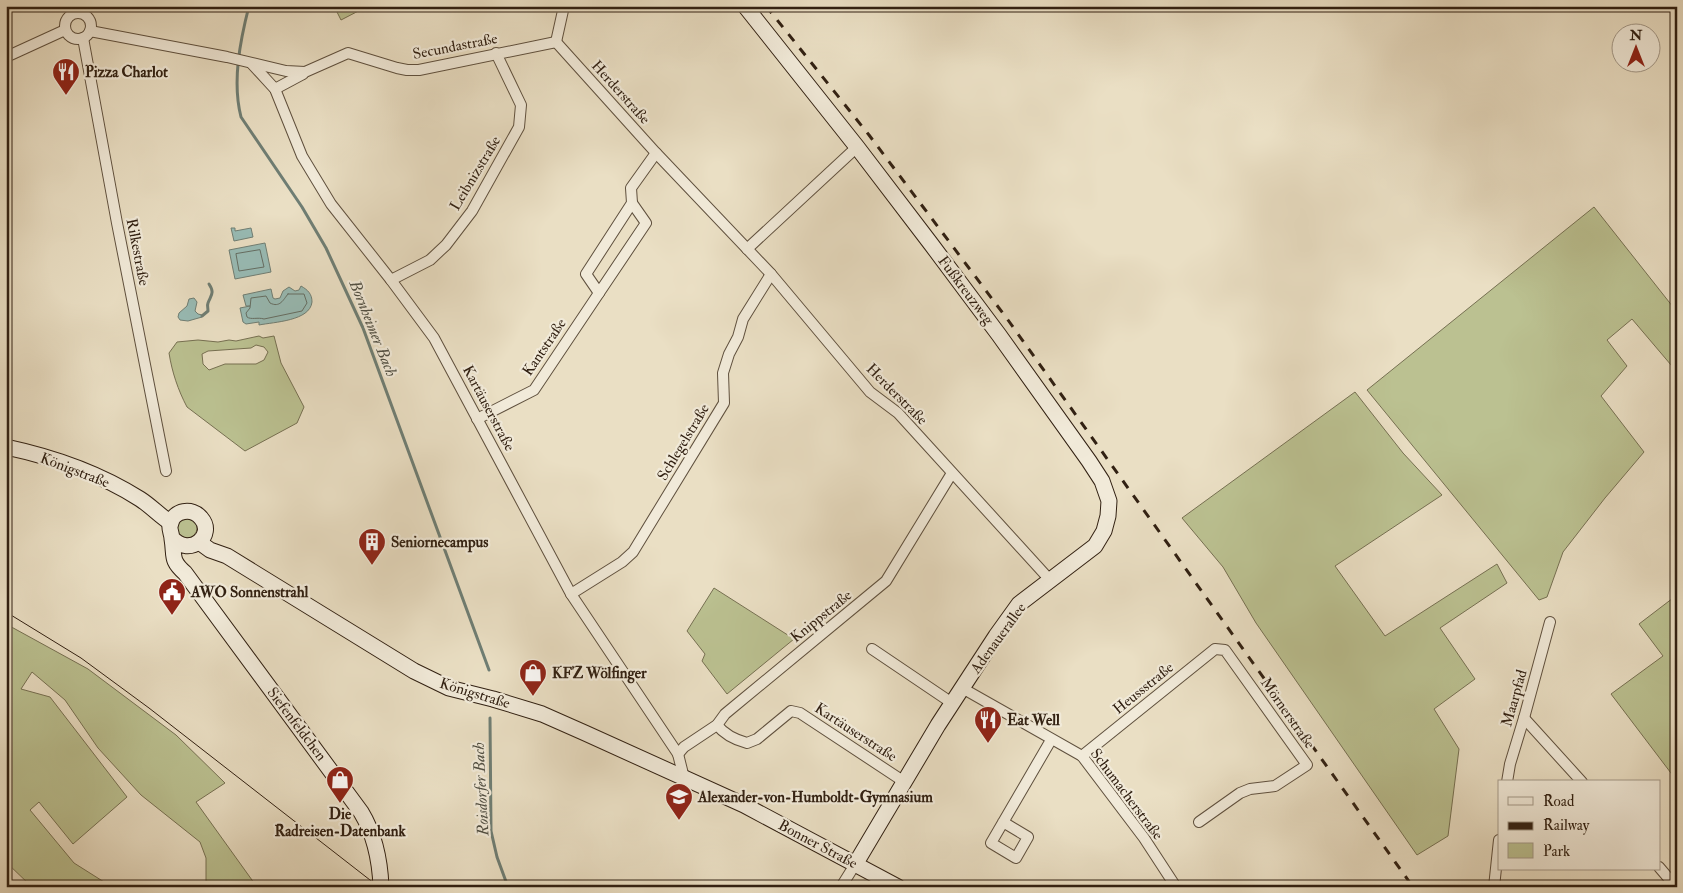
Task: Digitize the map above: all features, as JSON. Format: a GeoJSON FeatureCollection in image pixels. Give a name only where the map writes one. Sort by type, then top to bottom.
{"type":"FeatureCollection","features":[{"type":"Feature","properties":{"kind":"street"},"geometry":{"type":"LineString","coordinates":[[556,42],[564,6]]}},
{"type":"Feature","properties":{"kind":"street","name":"Fußkreuzweg"},"geometry":{"type":"LineString","coordinates":[[745,6],[857,147],[999,335],[1102,481],[1109,500],[1108,516],[1104,531],[1095,546],[1050,580]]}},
{"type":"Feature","properties":{"kind":"street"},"geometry":{"type":"LineString","coordinates":[[6,57],[65,30],[67,19],[76,10],[88,18],[91,26],[86,34]]}},
{"type":"Feature","properties":{"kind":"street","name":"Secundastraße"},"geometry":{"type":"LineString","coordinates":[[65,30],[74,39],[86,34],[231,58],[286,71],[305,72]]}},
{"type":"Feature","properties":{"kind":"street","name":"Rilkestraße"},"geometry":{"type":"LineString","coordinates":[[86,34],[117,223],[166,471]]}},
{"type":"Feature","properties":{"kind":"street","name":"Secundastraße"},"geometry":{"type":"LineString","coordinates":[[275,88],[348,53],[408,70],[419,70],[556,42]]}},
{"type":"Feature","properties":{"kind":"street","name":"Herderstraße"},"geometry":{"type":"LineString","coordinates":[[556,42],[656,153],[771,274],[870,392],[898,413],[1050,580]]}},
{"type":"Feature","properties":{"kind":"street","name":"Leibnizstraße"},"geometry":{"type":"LineString","coordinates":[[391,280],[430,260],[446,245],[472,211],[519,127],[521,105],[496,53]]}},
{"type":"Feature","properties":{"kind":"street","name":"Kartäuserstraße"},"geometry":{"type":"LineString","coordinates":[[251,64],[275,88],[302,156],[331,204],[434,338],[572,594],[678,754],[684,778]]}},
{"type":"Feature","properties":{"kind":"street"},"geometry":{"type":"LineString","coordinates":[[747,249],[857,147]]}},
{"type":"Feature","properties":{"kind":"street"},"geometry":{"type":"LineString","coordinates":[[600,293],[586,274],[632,203],[631,188],[656,153]]}},
{"type":"Feature","properties":{"kind":"street","name":"Kantstraße"},"geometry":{"type":"LineString","coordinates":[[477,419],[534,390],[646,223],[632,203]]}},
{"type":"Feature","properties":{"kind":"street","name":"Schlegelstraße"},"geometry":{"type":"LineString","coordinates":[[572,594],[622,562],[633,552],[724,404],[723,373],[729,354],[738,337],[743,320],[771,274]]}},
{"type":"Feature","properties":{"kind":"street","name":"Königstraße"},"geometry":{"type":"LineString","coordinates":[[6,447],[46,456],[74,466],[107,481],[141,500],[164,507],[173,526],[176,542],[197,540],[210,550],[227,556],[414,671],[449,688],[542,714],[684,778]]}},
{"type":"Feature","properties":{"kind":"street","name":"Knippstraße"},"geometry":{"type":"LineString","coordinates":[[678,754],[684,747],[717,725],[725,714],[886,582],[952,474]]}},
{"type":"Feature","properties":{"kind":"street","name":"Königstraße"},"geometry":{"type":"LineString","coordinates":[[173,526],[187,511],[196,513],[204,521],[197,540]]}},
{"type":"Feature","properties":{"kind":"street","name":"Siefenfeldchen"},"geometry":{"type":"LineString","coordinates":[[173,526],[174,560],[177,566],[185,573],[364,817],[380,864],[381,887]]}},
{"type":"Feature","properties":{"kind":"street"},"geometry":{"type":"LineString","coordinates":[[185,573],[184,555],[197,540]]}},
{"type":"Feature","properties":{"kind":"street","name":"Adenauerallee"},"geometry":{"type":"LineString","coordinates":[[841,887],[952,702],[996,636],[1020,604],[1050,580]]}},
{"type":"Feature","properties":{"kind":"street","name":"Maarpfad"},"geometry":{"type":"LineString","coordinates":[[1507,780],[1510,764],[1550,622]]}},
{"type":"Feature","properties":{"kind":"street"},"geometry":{"type":"LineString","coordinates":[[872,649],[952,702]]}},
{"type":"Feature","properties":{"kind":"street","name":"Heussstraße"},"geometry":{"type":"LineString","coordinates":[[1082,756],[1215,649],[1225,650]]}},
{"type":"Feature","properties":{"kind":"street","name":"Mörnerstraße"},"geometry":{"type":"LineString","coordinates":[[1199,822],[1240,793],[1250,789],[1275,786],[1307,765],[1225,650]]}},
{"type":"Feature","properties":{"kind":"street","name":"Schumacherstraße"},"geometry":{"type":"LineString","coordinates":[[962,688],[1082,756],[1144,838],[1176,887]]}},
{"type":"Feature","properties":{"kind":"street","name":"Kartäuserstraße"},"geometry":{"type":"LineString","coordinates":[[717,725],[721,730],[747,744],[791,711],[800,713],[903,782]]}},
{"type":"Feature","properties":{"kind":"street"},"geometry":{"type":"LineString","coordinates":[[1524,718],[1580,780]]}},
{"type":"Feature","properties":{"kind":"street"},"geometry":{"type":"LineString","coordinates":[[1004,822],[1051,740]]}},
{"type":"Feature","properties":{"kind":"street","name":"Bonner Straße"},"geometry":{"type":"LineString","coordinates":[[684,778],[744,805],[898,887]]}},
{"type":"Feature","properties":{"kind":"street"},"geometry":{"type":"LineString","coordinates":[[1494,887],[1498,849]]}},
{"type":"Feature","properties":{"kind":"street"},"geometry":{"type":"LineString","coordinates":[[1660,868],[1676,887]]}},
{"type":"Feature","properties":{"kind":"green space"},"geometry":{"type":"Polygon","coordinates":[[[334,6],[368,6],[341,20],[334,6]]]}},
{"type":"Feature","properties":{"kind":"green space"},"geometry":{"type":"Polygon","coordinates":[[[1594,207],[1677,312],[1677,372],[1632,319],[1607,340],[1627,366],[1601,396],[1644,452],[1563,552],[1547,597],[1539,600],[1367,390],[1594,207]]]}},
{"type":"Feature","properties":{"kind":"green space"},"geometry":{"type":"Polygon","coordinates":[[[259,336],[263,338],[274,336],[281,363],[304,407],[297,423],[245,451],[187,407],[176,381],[169,353],[177,342],[198,340],[236,341],[259,336]],[[256,345],[251,348],[208,351],[202,354],[203,364],[209,370],[225,364],[256,364],[264,360],[268,352],[264,347],[256,345]]]}},
{"type":"Feature","properties":{"kind":"green space"},"geometry":{"type":"Polygon","coordinates":[[[1355,392],[1403,453],[1442,495],[1335,566],[1385,636],[1497,564],[1507,583],[1440,628],[1475,679],[1434,709],[1459,749],[1448,836],[1417,855],[1256,623],[1223,567],[1182,518],[1355,392]]]}},
{"type":"Feature","properties":{"kind":"green space"},"geometry":{"type":"Polygon","coordinates":[[[187,518],[194,521],[197,528],[194,535],[187,538],[180,535],[177,528],[180,521],[187,518]]]}},
{"type":"Feature","properties":{"kind":"green space"},"geometry":{"type":"Polygon","coordinates":[[[714,588],[794,639],[727,694],[702,661],[705,654],[687,631],[714,588]]]}},
{"type":"Feature","properties":{"kind":"green space"},"geometry":{"type":"Polygon","coordinates":[[[1677,595],[1677,781],[1611,694],[1663,656],[1639,624],[1677,595]]]}},
{"type":"Feature","properties":{"kind":"green space"},"geometry":{"type":"Polygon","coordinates":[[[6,624],[88,669],[176,735],[225,783],[196,802],[257,887],[203,887],[206,882],[206,858],[200,842],[141,795],[98,748],[65,700],[32,672],[21,689],[50,697],[127,797],[73,844],[39,802],[30,810],[74,863],[112,887],[32,887],[6,862],[6,624]]]}},
{"type":"Feature","properties":{"kind":"water"},"geometry":{"type":"Polygon","coordinates":[[[231,228],[235,228],[235,231],[251,228],[253,237],[234,241],[231,228]]]}},
{"type":"Feature","properties":{"kind":"water"},"geometry":{"type":"Polygon","coordinates":[[[265,243],[271,272],[235,279],[229,250],[265,243]]]}},
{"type":"Feature","properties":{"kind":"water"},"geometry":{"type":"Polygon","coordinates":[[[301,286],[309,292],[312,299],[310,308],[305,313],[290,320],[259,325],[259,322],[246,324],[243,322],[240,308],[250,306],[246,306],[243,295],[271,289],[275,299],[280,298],[283,291],[289,287],[295,291],[299,290],[301,286]]]}},
{"type":"Feature","properties":{"kind":"water"},"geometry":{"type":"Polygon","coordinates":[[[194,298],[197,302],[195,311],[202,315],[202,317],[188,321],[180,320],[178,317],[179,313],[187,306],[189,299],[194,298]]]}},
{"type":"Feature","properties":{"kind":"waterway","name":"Bornheimer Bach"},"geometry":{"type":"LineString","coordinates":[[249,6],[238,62],[237,90],[241,117],[302,207],[326,248],[363,328],[489,670]]}},
{"type":"Feature","properties":{"kind":"waterway"},"geometry":{"type":"LineString","coordinates":[[202,316],[208,311],[208,304],[212,294],[209,284]]}},
{"type":"Feature","properties":{"kind":"waterway","name":"Roisdorfer Bach"},"geometry":{"type":"LineString","coordinates":[[490,718],[491,831],[497,857],[508,887]]}},
{"type":"Feature","properties":{"kind":"tram line"},"geometry":{"type":"LineString","coordinates":[[6,612],[81,658],[149,708],[379,887]]}},
{"type":"Feature","properties":{"kind":"railway"},"geometry":{"type":"LineString","coordinates":[[766,6],[869,135],[1008,320],[1413,887]]}},
{"type":"Feature","properties":{"kind":"place","name":"Pizza Charlot"},"geometry":{"type":"Point","coordinates":[66,96]}},
{"type":"Feature","properties":{"kind":"place","name":"Seniornecampus"},"geometry":{"type":"Point","coordinates":[372,566]}},
{"type":"Feature","properties":{"kind":"place","name":"AWO Sonnenstrahl"},"geometry":{"type":"Point","coordinates":[172,616]}},
{"type":"Feature","properties":{"kind":"place","name":"KFZ Wölfinger"},"geometry":{"type":"Point","coordinates":[533,697]}},
{"type":"Feature","properties":{"kind":"place","name":"Eat Well"},"geometry":{"type":"Point","coordinates":[988,744]}},
{"type":"Feature","properties":{"kind":"place","name":"Die Radreisen-Datenbank"},"geometry":{"type":"Point","coordinates":[340,804]}},
{"type":"Feature","properties":{"kind":"place","name":"Alexander-von-Humboldt-Gymnasium"},"geometry":{"type":"Point","coordinates":[679,821]}}]}
